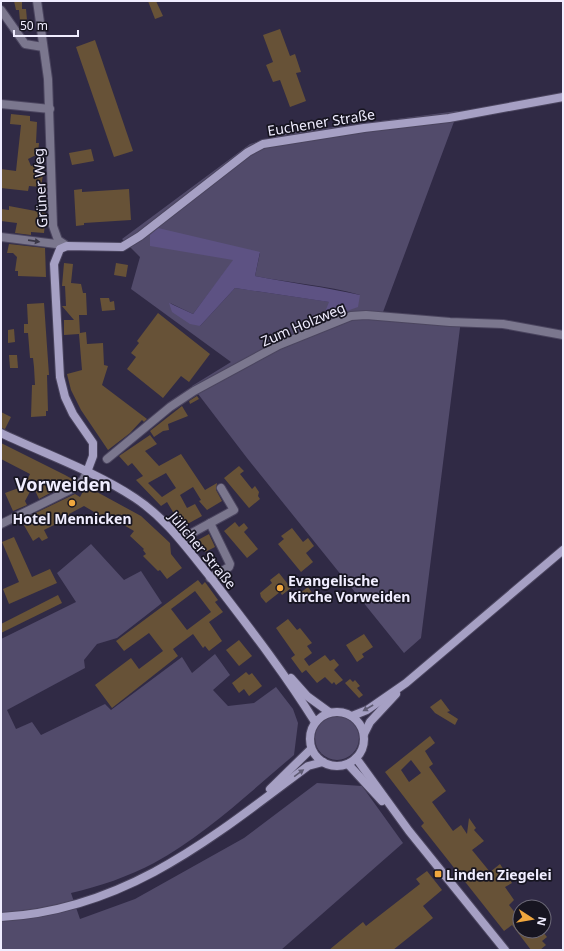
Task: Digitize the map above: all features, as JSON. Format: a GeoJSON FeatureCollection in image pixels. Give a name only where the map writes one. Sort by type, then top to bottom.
{"type":"FeatureCollection","features":[{"type":"Feature","properties":{"kind":"main road","name":"Euchener Straße"},"geometry":{"type":"LineString","coordinates":[[67,246],[122,247],[140,236],[248,152],[263,144],[349,130],[449,118],[563,97]]}},
{"type":"Feature","properties":{"kind":"main road"},"geometry":{"type":"LineString","coordinates":[[67,246],[63,247],[57,252],[54,264],[58,366],[65,397],[73,414],[93,443],[93,456],[87,472]]}},
{"type":"Feature","properties":{"kind":"main road","name":"Jülicher Straße"},"geometry":{"type":"LineString","coordinates":[[1,434],[87,472],[134,498],[152,510],[181,539],[268,652]]}},
{"type":"Feature","properties":{"kind":"main road"},"geometry":{"type":"LineString","coordinates":[[352,716],[367,710],[406,683],[563,550]]}},
{"type":"Feature","properties":{"kind":"main road"},"geometry":{"type":"LineString","coordinates":[[268,652],[307,696],[329,712]]}},
{"type":"Feature","properties":{"kind":"main road"},"geometry":{"type":"LineString","coordinates":[[268,652],[315,722]]}},
{"type":"Feature","properties":{"kind":"main road"},"geometry":{"type":"LineString","coordinates":[[364,734],[370,722],[406,683]]}},
{"type":"Feature","properties":{"kind":"main road"},"geometry":{"type":"LineString","coordinates":[[329,712],[341,712],[352,716],[358,721],[364,734],[364,742],[356,758],[348,764],[335,766],[322,762],[311,749],[310,735],[315,722],[329,712]]}},
{"type":"Feature","properties":{"kind":"main road"},"geometry":{"type":"LineString","coordinates":[[245,813],[311,749]]}},
{"type":"Feature","properties":{"kind":"main road"},"geometry":{"type":"LineString","coordinates":[[356,758],[409,831],[505,950]]}},
{"type":"Feature","properties":{"kind":"main road"},"geometry":{"type":"LineString","coordinates":[[1,917],[46,912],[73,906],[115,891],[152,875],[183,857],[308,766],[322,762]]}},
{"type":"Feature","properties":{"kind":"main road"},"geometry":{"type":"LineString","coordinates":[[348,764],[409,831]]}},
{"type":"Feature","properties":{"kind":"street","name":"Grüner Weg"},"geometry":{"type":"LineString","coordinates":[[37,1],[50,109],[53,226],[58,240],[67,246]]}},
{"type":"Feature","properties":{"kind":"street"},"geometry":{"type":"LineString","coordinates":[[1,10],[25,44],[43,46]]}},
{"type":"Feature","properties":{"kind":"street"},"geometry":{"type":"LineString","coordinates":[[1,104],[50,109]]}},
{"type":"Feature","properties":{"kind":"street"},"geometry":{"type":"LineString","coordinates":[[1,237],[67,246]]}},
{"type":"Feature","properties":{"kind":"street","name":"Zum Holzweg"},"geometry":{"type":"LineString","coordinates":[[107,459],[170,407],[194,391],[280,345],[351,316],[366,315],[450,322],[503,324],[563,335]]}},
{"type":"Feature","properties":{"kind":"street"},"geometry":{"type":"LineString","coordinates":[[1,524],[74,488],[83,480],[87,472]]}},
{"type":"Feature","properties":{"kind":"street"},"geometry":{"type":"LineString","coordinates":[[181,539],[234,510],[221,488]]}},
{"type":"Feature","properties":{"kind":"street"},"geometry":{"type":"LineString","coordinates":[[210,523],[230,564],[210,578]]}},
{"type":"Feature","properties":{"kind":"shaded area"},"geometry":{"type":"Polygon","coordinates":[[[458,111],[383,312],[461,320],[421,638],[404,653],[247,458],[192,386],[231,362],[131,289],[140,257],[122,239],[250,144],[288,133],[458,111]],[[260,253],[234,260],[193,314],[170,303],[200,326],[235,288],[330,302],[326,312],[360,295],[334,289],[255,276],[260,253]]]}},
{"type":"Feature","properties":{"kind":"shaded area"},"geometry":{"type":"Polygon","coordinates":[[[158,228],[260,252],[255,276],[360,295],[358,307],[344,312],[325,312],[329,302],[235,288],[200,326],[190,324],[172,312],[169,303],[193,314],[233,260],[150,246],[150,235],[158,228]]]}},
{"type":"Feature","properties":{"kind":"shaded area"},"geometry":{"type":"Polygon","coordinates":[[[91,544],[124,580],[141,571],[162,603],[117,638],[97,644],[84,660],[85,668],[7,710],[16,729],[32,722],[41,735],[105,704],[111,710],[182,657],[192,673],[215,654],[230,675],[213,690],[228,706],[254,703],[276,687],[293,709],[298,723],[294,755],[244,798],[191,840],[145,868],[114,881],[71,893],[80,919],[135,899],[244,838],[317,783],[362,786],[403,843],[281,950],[1,950],[1,639],[76,602],[57,573],[91,544]]]}},
{"type":"Feature","properties":{"kind":"shaded area"},"geometry":{"type":"Polygon","coordinates":[[[337,716],[349,720],[355,726],[359,738],[355,750],[349,756],[337,760],[325,756],[319,750],[315,738],[319,726],[325,720],[337,716]]]}},
{"type":"Feature","properties":{"kind":"building"},"geometry":{"type":"Polygon","coordinates":[[[14,1],[22,1],[22,9],[26,9],[27,20],[20,21],[19,10],[16,10],[14,1]]]}},
{"type":"Feature","properties":{"kind":"building"},"geometry":{"type":"Polygon","coordinates":[[[148,1],[156,1],[163,16],[155,19],[148,1]]]}},
{"type":"Feature","properties":{"kind":"building"},"geometry":{"type":"Polygon","coordinates":[[[280,29],[290,56],[295,54],[301,72],[296,73],[306,101],[290,107],[280,80],[273,82],[266,65],[273,62],[263,35],[280,29]]]}},
{"type":"Feature","properties":{"kind":"building"},"geometry":{"type":"Polygon","coordinates":[[[95,40],[133,151],[114,157],[76,47],[95,40]]]}},
{"type":"Feature","properties":{"kind":"building"},"geometry":{"type":"Polygon","coordinates":[[[11,114],[30,116],[30,121],[37,122],[36,143],[39,143],[38,154],[28,159],[31,166],[37,164],[36,174],[43,175],[41,187],[29,186],[28,191],[1,188],[1,169],[16,171],[21,125],[10,124],[11,114]]]}},
{"type":"Feature","properties":{"kind":"building"},"geometry":{"type":"Polygon","coordinates":[[[91,149],[94,161],[72,165],[69,153],[91,149]]]}},
{"type":"Feature","properties":{"kind":"building"},"geometry":{"type":"Polygon","coordinates":[[[82,189],[82,192],[129,189],[131,220],[84,223],[84,225],[76,226],[74,190],[82,189]]]}},
{"type":"Feature","properties":{"kind":"building"},"geometry":{"type":"Polygon","coordinates":[[[9,206],[46,213],[44,233],[31,232],[31,235],[15,233],[17,223],[1,221],[1,209],[9,210],[9,206]]]}},
{"type":"Feature","properties":{"kind":"building"},"geometry":{"type":"Polygon","coordinates":[[[9,244],[45,248],[46,277],[18,276],[18,271],[15,271],[17,257],[13,253],[7,253],[9,244]]]}},
{"type":"Feature","properties":{"kind":"building"},"geometry":{"type":"Polygon","coordinates":[[[64,263],[73,264],[71,283],[81,284],[83,293],[86,293],[87,315],[79,315],[80,333],[86,332],[87,344],[103,343],[104,365],[108,366],[102,385],[147,419],[144,422],[142,420],[130,433],[108,450],[81,410],[71,390],[67,374],[82,370],[79,334],[64,335],[64,320],[74,320],[62,306],[66,306],[65,286],[62,286],[64,263]]]}},
{"type":"Feature","properties":{"kind":"building"},"geometry":{"type":"Polygon","coordinates":[[[116,263],[128,265],[126,277],[114,275],[116,263]]]}},
{"type":"Feature","properties":{"kind":"building"},"geometry":{"type":"Polygon","coordinates":[[[100,298],[109,298],[110,302],[114,301],[115,310],[102,311],[100,298]]]}},
{"type":"Feature","properties":{"kind":"building"},"geometry":{"type":"Polygon","coordinates":[[[44,303],[49,375],[47,375],[48,411],[46,411],[46,416],[31,417],[32,385],[35,385],[34,367],[33,358],[30,358],[28,333],[24,333],[24,324],[28,324],[27,304],[44,303]]]}},
{"type":"Feature","properties":{"kind":"building"},"geometry":{"type":"Polygon","coordinates":[[[158,313],[210,354],[189,382],[181,376],[163,398],[127,369],[136,357],[131,353],[139,343],[137,341],[158,313]]]}},
{"type":"Feature","properties":{"kind":"building"},"geometry":{"type":"Polygon","coordinates":[[[14,329],[15,342],[8,343],[8,330],[14,329]]]}},
{"type":"Feature","properties":{"kind":"building"},"geometry":{"type":"Polygon","coordinates":[[[9,355],[17,355],[18,368],[10,368],[9,355]]]}},
{"type":"Feature","properties":{"kind":"building"},"geometry":{"type":"Polygon","coordinates":[[[197,396],[199,399],[190,404],[189,401],[197,396]]]}},
{"type":"Feature","properties":{"kind":"building"},"geometry":{"type":"Polygon","coordinates":[[[182,406],[188,416],[168,424],[169,430],[163,431],[154,437],[150,431],[182,406]]]}},
{"type":"Feature","properties":{"kind":"building"},"geometry":{"type":"Polygon","coordinates":[[[1,412],[11,417],[5,429],[1,428],[1,412]]]}},
{"type":"Feature","properties":{"kind":"building"},"geometry":{"type":"Polygon","coordinates":[[[150,435],[157,444],[145,451],[159,466],[181,454],[205,490],[217,483],[216,490],[222,501],[207,510],[199,501],[201,500],[193,487],[180,495],[187,508],[195,504],[202,516],[182,527],[167,502],[161,506],[136,480],[143,476],[132,463],[128,466],[119,456],[150,435]],[[166,473],[148,483],[162,497],[176,488],[166,473]]]}},
{"type":"Feature","properties":{"kind":"building"},"geometry":{"type":"Polygon","coordinates":[[[1,443],[74,480],[39,499],[33,486],[25,501],[27,505],[13,511],[5,493],[24,486],[30,474],[1,459],[1,443]]]}},
{"type":"Feature","properties":{"kind":"building"},"geometry":{"type":"Polygon","coordinates":[[[239,466],[244,471],[240,474],[252,489],[255,486],[259,492],[258,496],[260,499],[249,508],[224,478],[239,466]]]}},
{"type":"Feature","properties":{"kind":"building"},"geometry":{"type":"Polygon","coordinates":[[[86,486],[141,516],[170,543],[171,554],[182,568],[167,579],[160,570],[158,571],[143,556],[146,554],[143,550],[144,549],[130,536],[134,531],[115,520],[113,523],[84,506],[69,514],[70,517],[44,530],[48,538],[42,541],[39,537],[33,541],[21,520],[75,494],[80,497],[86,486]]]}},
{"type":"Feature","properties":{"kind":"building"},"geometry":{"type":"Polygon","coordinates":[[[235,522],[239,527],[244,523],[248,528],[244,532],[258,549],[247,558],[224,531],[235,522]]]}},
{"type":"Feature","properties":{"kind":"building"},"geometry":{"type":"Polygon","coordinates":[[[292,528],[303,542],[308,538],[314,546],[306,553],[313,562],[301,572],[278,544],[284,539],[281,536],[292,528]]]}},
{"type":"Feature","properties":{"kind":"building"},"geometry":{"type":"Polygon","coordinates":[[[209,534],[215,547],[205,552],[198,540],[209,534]]]}},
{"type":"Feature","properties":{"kind":"building"},"geometry":{"type":"Polygon","coordinates":[[[14,537],[32,577],[50,569],[57,583],[9,604],[3,589],[19,582],[2,542],[14,537]]]}},
{"type":"Feature","properties":{"kind":"building","name":"Evangelische Kirche Vorweiden"},"geometry":{"type":"Polygon","coordinates":[[[279,573],[291,588],[282,595],[280,592],[266,603],[261,597],[260,593],[272,583],[270,580],[279,573]]]}},
{"type":"Feature","properties":{"kind":"building"},"geometry":{"type":"Polygon","coordinates":[[[198,580],[202,585],[205,582],[218,600],[215,602],[223,612],[209,622],[222,641],[209,651],[205,646],[203,648],[193,634],[173,649],[178,656],[112,708],[95,685],[131,658],[139,669],[163,651],[149,633],[124,651],[116,641],[198,580]],[[195,591],[171,609],[187,630],[211,612],[195,591]]]}},
{"type":"Feature","properties":{"kind":"building"},"geometry":{"type":"Polygon","coordinates":[[[308,587],[313,594],[306,600],[300,593],[308,587]]]}},
{"type":"Feature","properties":{"kind":"building"},"geometry":{"type":"Polygon","coordinates":[[[58,595],[62,603],[1,633],[1,624],[58,595]]]}},
{"type":"Feature","properties":{"kind":"building"},"geometry":{"type":"Polygon","coordinates":[[[288,619],[297,630],[300,628],[312,643],[307,646],[312,653],[304,659],[309,666],[325,655],[330,661],[334,659],[339,665],[334,670],[343,680],[336,685],[334,682],[332,684],[325,677],[317,683],[306,670],[302,673],[291,658],[295,655],[276,628],[288,619]]]}},
{"type":"Feature","properties":{"kind":"building"},"geometry":{"type":"Polygon","coordinates":[[[364,634],[373,647],[362,654],[364,657],[357,662],[346,645],[364,634]]]}},
{"type":"Feature","properties":{"kind":"building"},"geometry":{"type":"Polygon","coordinates":[[[239,640],[252,656],[239,666],[226,650],[239,640]]]}},
{"type":"Feature","properties":{"kind":"building"},"geometry":{"type":"Polygon","coordinates":[[[246,672],[249,675],[252,673],[262,686],[249,696],[244,689],[239,693],[232,683],[246,672]]]}},
{"type":"Feature","properties":{"kind":"building"},"geometry":{"type":"Polygon","coordinates":[[[350,679],[353,682],[355,680],[360,686],[357,688],[363,695],[359,698],[345,683],[350,679]]]}},
{"type":"Feature","properties":{"kind":"building"},"geometry":{"type":"Polygon","coordinates":[[[441,699],[450,711],[447,712],[458,719],[455,725],[435,713],[430,707],[441,699]]]}},
{"type":"Feature","properties":{"kind":"building"},"geometry":{"type":"Polygon","coordinates":[[[430,736],[435,743],[425,751],[433,764],[429,767],[446,791],[432,802],[453,831],[461,825],[467,834],[469,818],[476,828],[474,830],[484,841],[472,850],[490,872],[500,864],[512,883],[505,887],[513,899],[509,905],[512,909],[512,925],[504,931],[421,826],[424,823],[385,772],[430,736]],[[411,760],[401,770],[409,782],[421,773],[411,760]]]}},
{"type":"Feature","properties":{"kind":"building"},"geometry":{"type":"Polygon","coordinates":[[[427,871],[442,890],[423,906],[433,918],[393,950],[329,950],[363,922],[366,926],[420,884],[416,879],[427,871]]]}},
{"type":"Feature","properties":{"kind":"building"},"geometry":{"type":"Polygon","coordinates":[[[523,939],[544,939],[542,941],[546,945],[540,950],[531,950],[523,939]]]}},
{"type":"Feature","properties":{"kind":"place","name":"Hotel Mennicken"},"geometry":{"type":"Point","coordinates":[72,503]}},
{"type":"Feature","properties":{"kind":"place","name":"Evangelische Kirche Vorweiden"},"geometry":{"type":"Point","coordinates":[280,588]}},
{"type":"Feature","properties":{"kind":"place","name":"Linden Ziegelei"},"geometry":{"type":"Point","coordinates":[438,874]}},
{"type":"Feature","properties":{"kind":"district","name":"Vorweiden"},"geometry":{"type":"Point","coordinates":[63,484]}}]}
